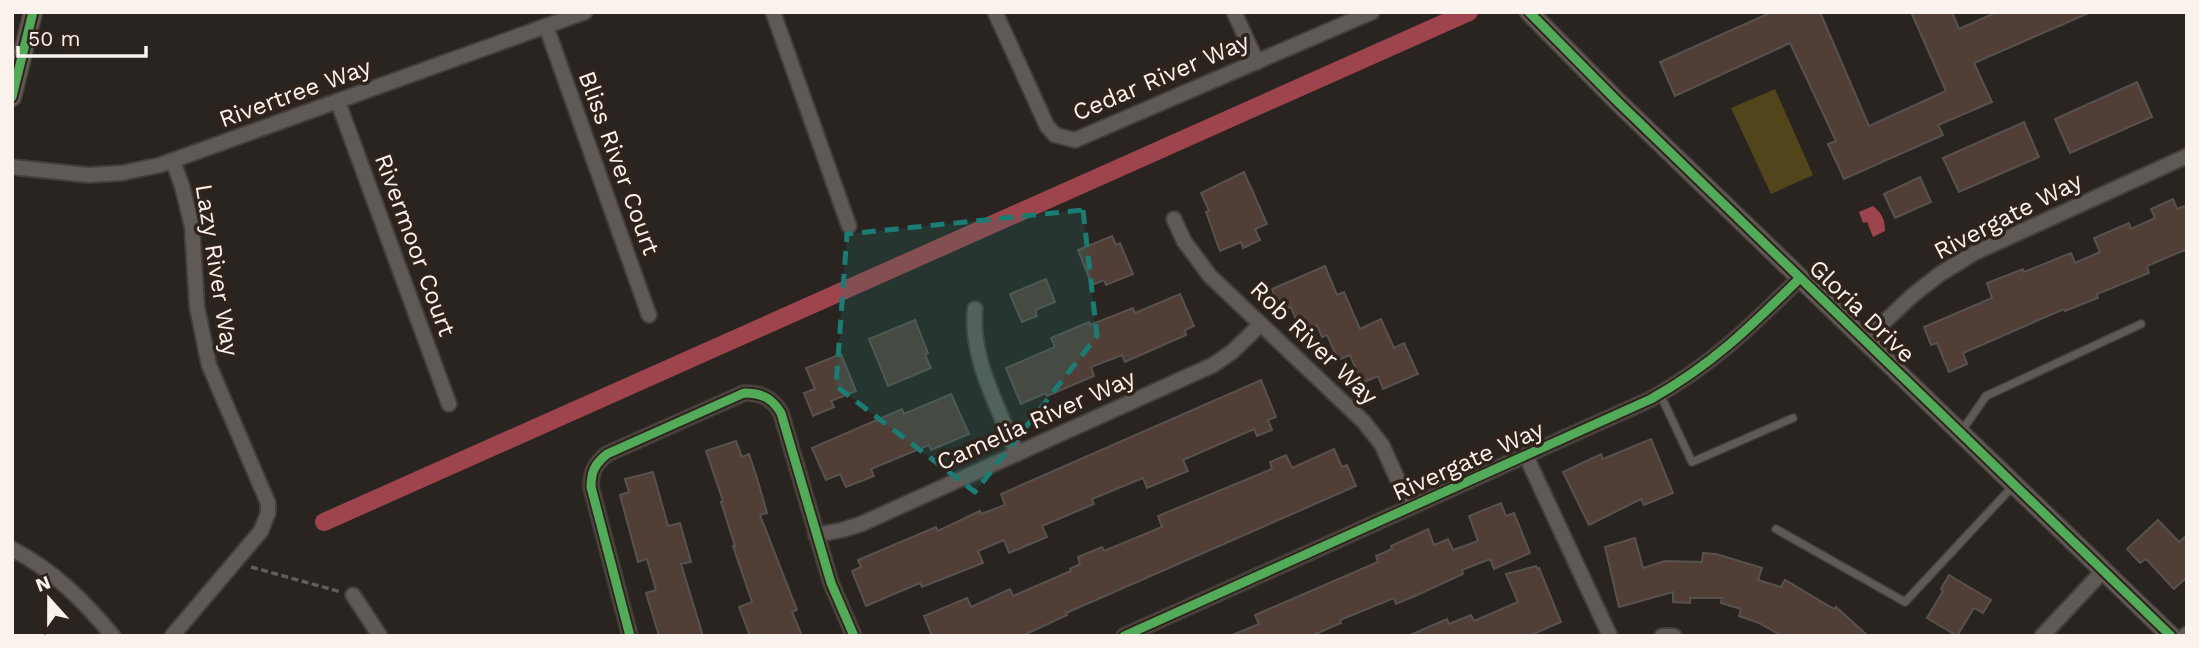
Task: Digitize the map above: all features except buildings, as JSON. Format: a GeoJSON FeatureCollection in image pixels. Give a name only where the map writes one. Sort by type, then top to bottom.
{"type":"FeatureCollection","features":[{"type":"Feature","properties":{"kind":"street"},"geometry":{"type":"LineString","coordinates":[[12,97],[33,12]]}},
{"type":"Feature","properties":{"kind":"street","name":"Rivertree Way"},"geometry":{"type":"LineString","coordinates":[[12,167],[88,174],[122,173],[173,162],[585,12]]}},
{"type":"Feature","properties":{"kind":"street"},"geometry":{"type":"LineString","coordinates":[[773,12],[849,226]]}},
{"type":"Feature","properties":{"kind":"street","name":"Cedar River Way"},"geometry":{"type":"LineString","coordinates":[[995,12],[1047,126],[1055,135],[1065,139],[1082,138],[1372,12]]}},
{"type":"Feature","properties":{"kind":"street"},"geometry":{"type":"LineString","coordinates":[[1234,12],[1257,62]]}},
{"type":"Feature","properties":{"kind":"street","name":"Gloria Drive"},"geometry":{"type":"LineString","coordinates":[[1529,12],[1617,101],[2171,636]]}},
{"type":"Feature","properties":{"kind":"street","name":"Bliss River Court"},"geometry":{"type":"LineString","coordinates":[[546,26],[649,315]]}},
{"type":"Feature","properties":{"kind":"street","name":"Rivermoor Court"},"geometry":{"type":"LineString","coordinates":[[338,102],[449,404]]}},
{"type":"Feature","properties":{"kind":"street","name":"Rivergate Way"},"geometry":{"type":"LineString","coordinates":[[1865,340],[1913,295],[1973,253],[2187,156]]}},
{"type":"Feature","properties":{"kind":"street","name":"Lazy River Way"},"geometry":{"type":"LineString","coordinates":[[172,636],[265,524],[268,513],[268,503],[209,365],[197,307],[192,226],[173,162]]}},
{"type":"Feature","properties":{"kind":"street","name":"Rob River Way"},"geometry":{"type":"LineString","coordinates":[[1174,219],[1197,262],[1364,422],[1382,445],[1410,507]]}},
{"type":"Feature","properties":{"kind":"street","name":"Rivergate Way"},"geometry":{"type":"LineString","coordinates":[[1124,636],[1660,394],[1724,351],[1800,278]]}},
{"type":"Feature","properties":{"kind":"street"},"geometry":{"type":"LineString","coordinates":[[975,309],[973,328],[976,350],[1017,454]]}},
{"type":"Feature","properties":{"kind":"street","name":"Camelia River Way"},"geometry":{"type":"LineString","coordinates":[[816,535],[861,524],[1213,365],[1239,346],[1261,324]]}},
{"type":"Feature","properties":{"kind":"street"},"geometry":{"type":"LineString","coordinates":[[630,636],[591,487],[593,469],[607,453],[744,393],[767,397],[776,404],[781,413],[831,583],[854,636]]}},
{"type":"Feature","properties":{"kind":"street"},"geometry":{"type":"LineString","coordinates":[[1526,456],[1610,636]]}},
{"type":"Feature","properties":{"kind":"street"},"geometry":{"type":"LineString","coordinates":[[12,549],[65,585],[89,607],[113,636]]}},
{"type":"Feature","properties":{"kind":"street"},"geometry":{"type":"LineString","coordinates":[[2042,636],[2103,570]]}},
{"type":"Feature","properties":{"kind":"street"},"geometry":{"type":"LineString","coordinates":[[353,595],[380,636]]}},
{"type":"Feature","properties":{"kind":"street"},"geometry":{"type":"LineString","coordinates":[[1662,636],[1674,636]]}},
{"type":"Feature","properties":{"kind":"lane"},"geometry":{"type":"LineString","coordinates":[[1960,433],[1986,396],[2141,324]]}},
{"type":"Feature","properties":{"kind":"lane"},"geometry":{"type":"LineString","coordinates":[[1660,394],[1692,462],[1793,418]]}},
{"type":"Feature","properties":{"kind":"lane"},"geometry":{"type":"LineString","coordinates":[[1776,529],[1905,602],[2014,484]]}},
{"type":"Feature","properties":{"kind":"path"},"geometry":{"type":"LineString","coordinates":[[234,562],[353,595]]}},
{"type":"Feature","properties":{"kind":"highlighted area"},"geometry":{"type":"Polygon","coordinates":[[[1083,210],[1097,336],[975,492],[836,386],[847,234],[1083,210]]]}},
{"type":"Feature","properties":{"kind":"shaded area"},"geometry":{"type":"Polygon","coordinates":[[[1775,89],[1813,175],[1771,194],[1731,108],[1775,89]]]}},
{"type":"Feature","properties":{"kind":"shaded area"},"geometry":{"type":"Polygon","coordinates":[[[1873,206],[1882,217],[1885,231],[1873,237],[1859,212],[1873,206]]]}},
{"type":"Feature","properties":{"kind":"waterway"},"geometry":{"type":"LineString","coordinates":[[324,522],[1469,12]]}},
{"type":"Feature","properties":{"kind":"cycle path"},"geometry":{"type":"LineString","coordinates":[[12,97],[33,12]]}},
{"type":"Feature","properties":{"kind":"cycle path"},"geometry":{"type":"LineString","coordinates":[[1529,12],[1617,101],[2171,636]]}},
{"type":"Feature","properties":{"kind":"cycle path"},"geometry":{"type":"LineString","coordinates":[[1124,636],[1651,399],[1712,358],[1800,278]]}},
{"type":"Feature","properties":{"kind":"cycle path"},"geometry":{"type":"LineString","coordinates":[[630,636],[591,487],[594,468],[607,454],[744,393],[766,397],[781,413],[831,583],[854,636]]}}]}
